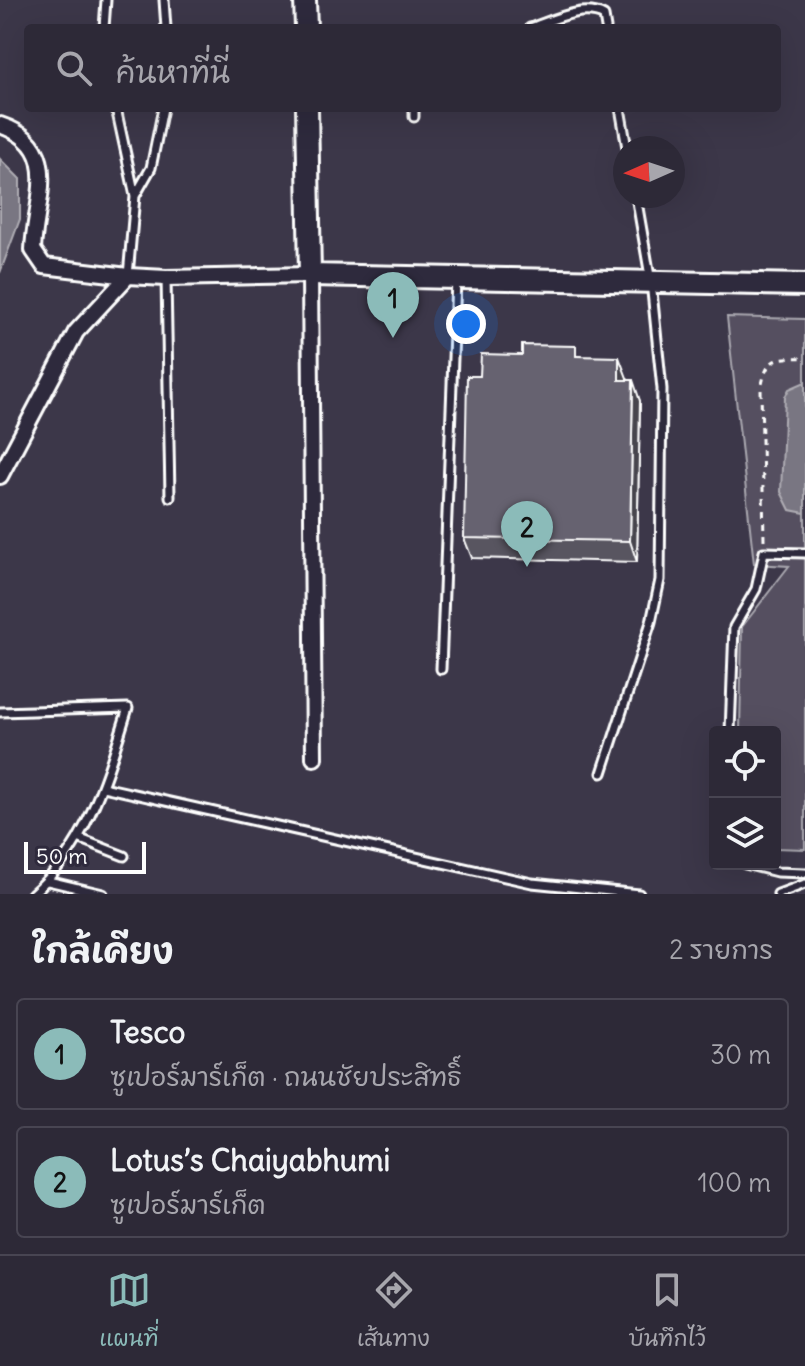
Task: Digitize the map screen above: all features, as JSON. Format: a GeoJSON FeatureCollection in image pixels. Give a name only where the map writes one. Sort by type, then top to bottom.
{"type":"FeatureCollection","features":[{"type":"Feature","properties":{"kind":"street"},"geometry":{"type":"LineString","coordinates":[[305,0],[306,24]]}},
{"type":"Feature","properties":{"kind":"street"},"geometry":{"type":"LineString","coordinates":[[307,112],[314,758]]}},
{"type":"Feature","properties":{"kind":"street"},"geometry":{"type":"LineString","coordinates":[[0,125],[26,139],[38,152],[42,167],[33,250],[44,266],[166,278],[310,275],[805,285]]}},
{"type":"Feature","properties":{"kind":"street"},"geometry":{"type":"LineString","coordinates":[[1,471],[76,332],[128,276]]}},
{"type":"Feature","properties":{"kind":"lane"},"geometry":{"type":"LineString","coordinates":[[104,24],[106,0]]}},
{"type":"Feature","properties":{"kind":"lane"},"geometry":{"type":"LineString","coordinates":[[164,0],[166,24]]}},
{"type":"Feature","properties":{"kind":"lane"},"geometry":{"type":"LineString","coordinates":[[543,24],[596,11],[604,16],[605,24]]}},
{"type":"Feature","properties":{"kind":"lane"},"geometry":{"type":"LineString","coordinates":[[117,112],[135,196],[128,276]]}},
{"type":"Feature","properties":{"kind":"lane"},"geometry":{"type":"LineString","coordinates":[[135,196],[151,168],[162,112]]}},
{"type":"Feature","properties":{"kind":"lane"},"geometry":{"type":"LineString","coordinates":[[621,112],[625,136]]}},
{"type":"Feature","properties":{"kind":"lane"},"geometry":{"type":"LineString","coordinates":[[602,773],[651,622],[660,580],[662,389],[651,282],[638,208]]}},
{"type":"Feature","properties":{"kind":"lane"},"geometry":{"type":"LineString","coordinates":[[166,278],[170,497]]}},
{"type":"Feature","properties":{"kind":"lane"},"geometry":{"type":"LineString","coordinates":[[441,669],[456,278]]}},
{"type":"Feature","properties":{"kind":"lane"},"geometry":{"type":"LineString","coordinates":[[730,726],[734,627],[756,589],[764,552],[805,553]]}},
{"type":"Feature","properties":{"kind":"lane"},"geometry":{"type":"LineString","coordinates":[[0,712],[128,708],[103,787],[78,838],[48,881],[32,894]]}},
{"type":"Feature","properties":{"kind":"lane"},"geometry":{"type":"LineString","coordinates":[[103,787],[532,883],[639,894]]}},
{"type":"Feature","properties":{"kind":"lane"},"geometry":{"type":"LineString","coordinates":[[78,838],[124,856]]}},
{"type":"Feature","properties":{"kind":"lane"},"geometry":{"type":"LineString","coordinates":[[769,870],[805,873]]}},
{"type":"Feature","properties":{"kind":"lane"},"geometry":{"type":"LineString","coordinates":[[48,881],[103,894]]}},
{"type":"Feature","properties":{"kind":"lane"},"geometry":{"type":"LineString","coordinates":[[528,894],[532,883]]}},
{"type":"Feature","properties":{"kind":"lane"},"geometry":{"type":"LineString","coordinates":[[778,894],[805,884]]}},
{"type":"Feature","properties":{"kind":"path"},"geometry":{"type":"LineString","coordinates":[[764,552],[761,389],[764,372],[770,362],[777,358],[805,358]]}},
{"type":"Feature","properties":{"kind":"shaded area"},"geometry":{"type":"Polygon","coordinates":[[[0,159],[20,179],[20,219],[0,273],[0,159]]]}},
{"type":"Feature","properties":{"kind":"shaded area"},"geometry":{"type":"Polygon","coordinates":[[[727,317],[805,319],[805,849],[781,848],[781,726],[740,726],[742,627],[789,566],[754,564],[727,317]]]}},
{"type":"Feature","properties":{"kind":"shaded area"},"geometry":{"type":"Polygon","coordinates":[[[805,382],[805,513],[790,510],[781,492],[785,397],[789,389],[805,382]]]}},
{"type":"Feature","properties":{"kind":"building"},"geometry":{"type":"Polygon","coordinates":[[[522,345],[576,346],[576,356],[619,357],[619,380],[633,380],[630,541],[464,538],[467,376],[480,376],[481,354],[522,355],[522,345]]]}},
{"type":"Feature","properties":{"kind":"place","name":"Tesco"},"geometry":{"type":"Point","coordinates":[393,338]}},
{"type":"Feature","properties":{"kind":"place","name":"Lotus’s Chaiyabhumi"},"geometry":{"type":"Point","coordinates":[527,567]}}]}
